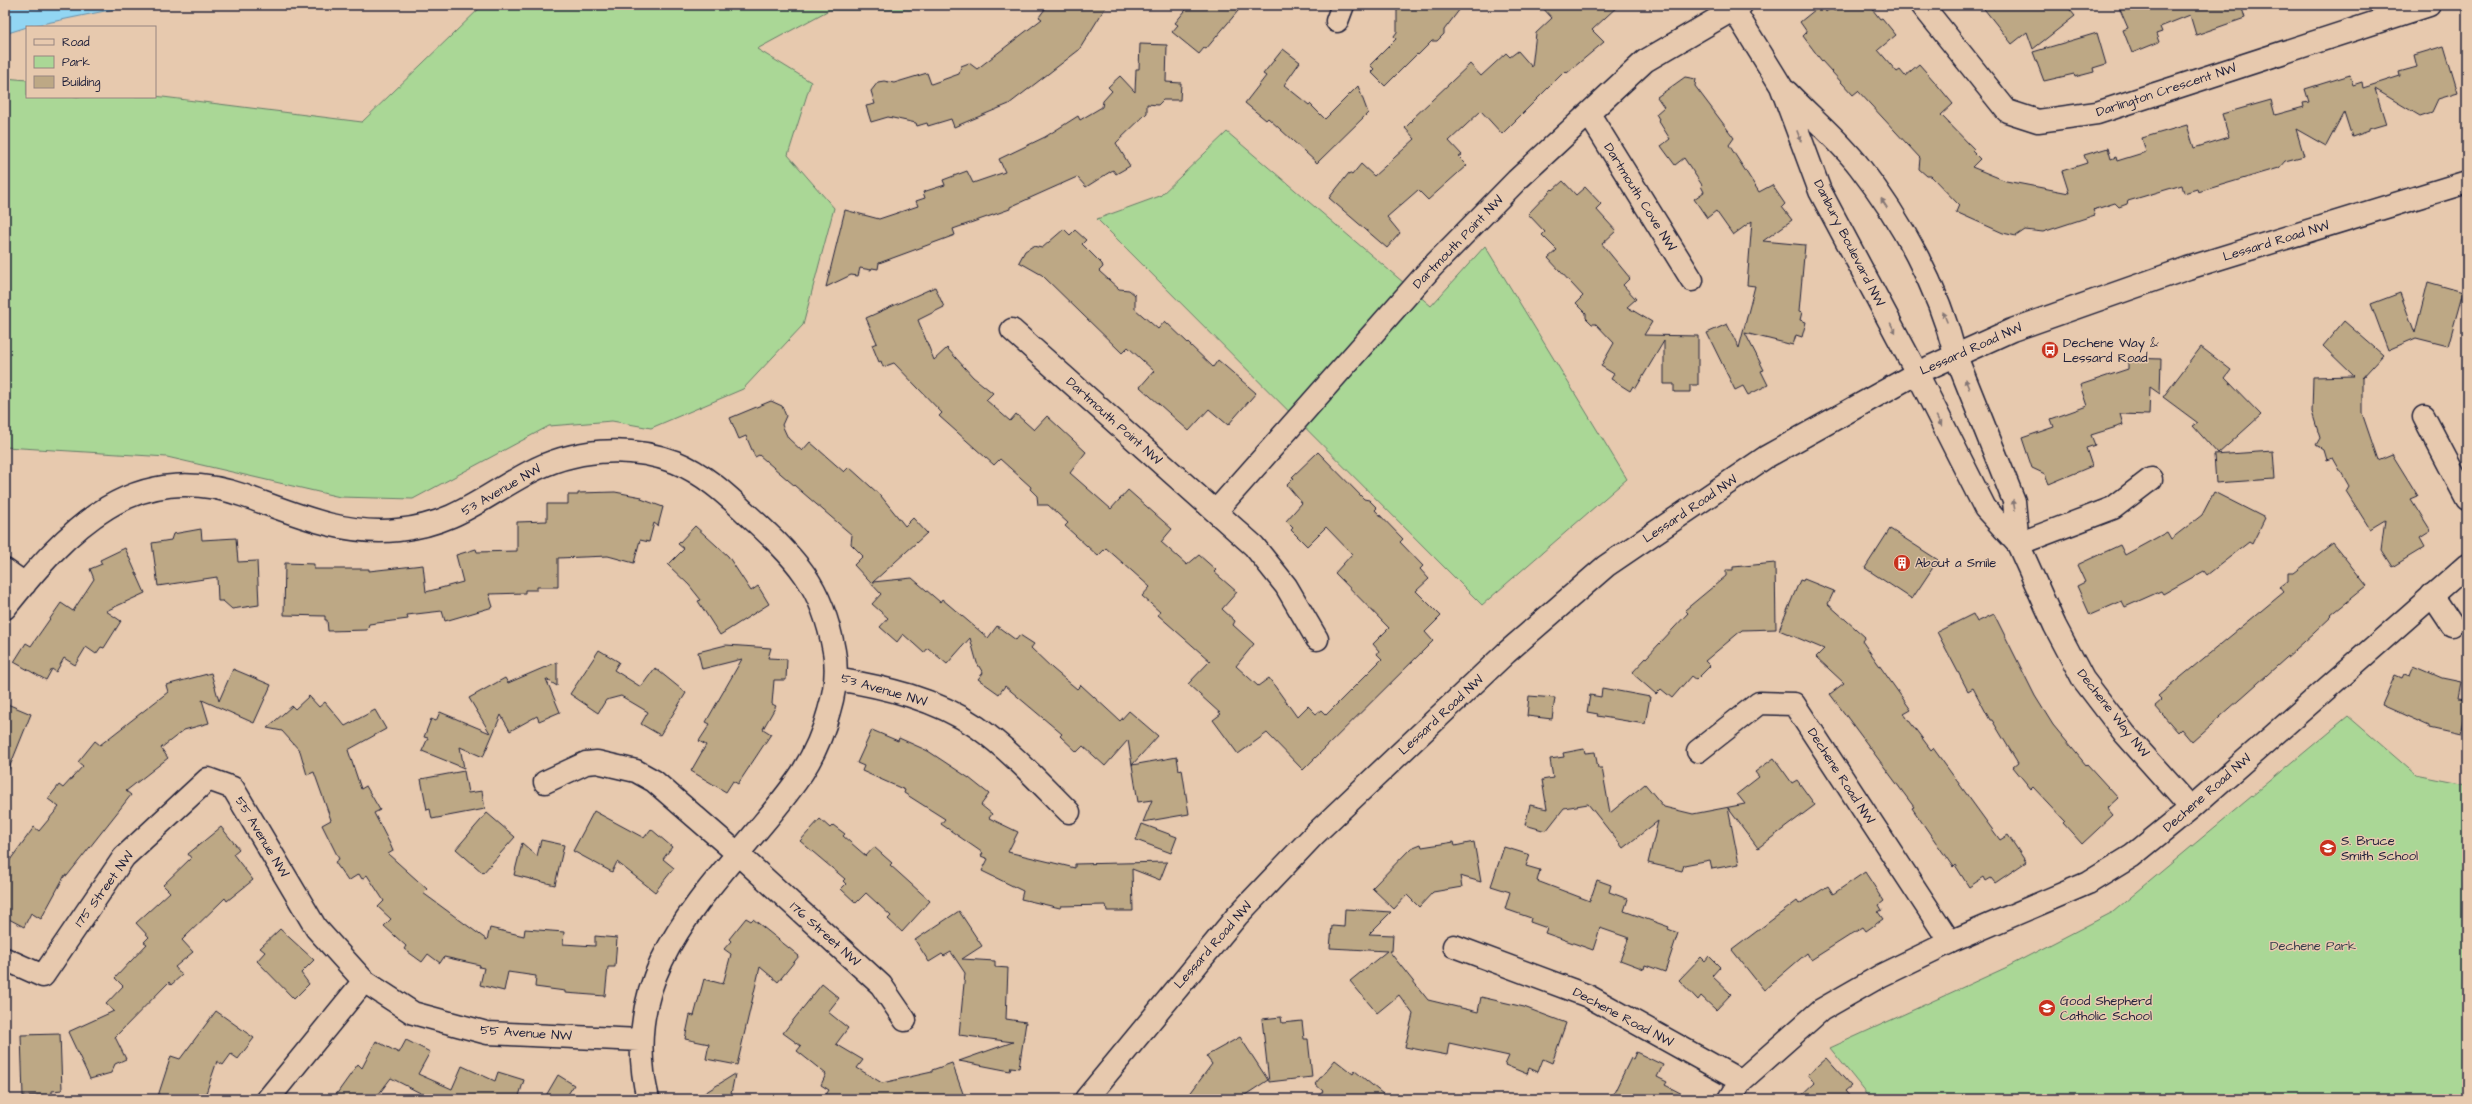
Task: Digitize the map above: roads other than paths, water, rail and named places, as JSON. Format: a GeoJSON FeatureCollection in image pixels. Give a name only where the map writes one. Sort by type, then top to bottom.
{"type":"FeatureCollection","features":[{"type":"Feature","properties":{"kind":"street","name":"Darlington Crescent NW"},"geometry":{"type":"LineString","coordinates":[[1922,5],[2007,111],[2038,121],[2097,113],[2429,5]]}},
{"type":"Feature","properties":{"kind":"street","name":"Danbury Boulevard NW"},"geometry":{"type":"LineString","coordinates":[[1735,6],[1781,86],[1820,191],[1917,373]]}},
{"type":"Feature","properties":{"kind":"street","name":"Dartmouth Point NW"},"geometry":{"type":"LineString","coordinates":[[1216,511],[1461,236],[1645,61],[1735,6]]}},
{"type":"Feature","properties":{"kind":"street","name":"Danbury Boulevard NW"},"geometry":{"type":"LineString","coordinates":[[1781,86],[1859,165],[1915,250],[1946,320],[1955,354]]}},
{"type":"Feature","properties":{"kind":"street","name":"Dartmouth Cove NW"},"geometry":{"type":"LineString","coordinates":[[1589,114],[1692,280]]}},
{"type":"Feature","properties":{"kind":"street","name":"Lessard Road NW"},"geometry":{"type":"LineString","coordinates":[[1086,1099],[1237,916],[1314,835],[1506,653],[1600,571],[1766,457],[1917,373],[1955,354],[2012,330],[2188,268],[2467,182]]}},
{"type":"Feature","properties":{"kind":"street","name":"Dartmouth Point NW"},"geometry":{"type":"LineString","coordinates":[[1012,330],[1254,546],[1286,586],[1317,639]]}},
{"type":"Feature","properties":{"kind":"street","name":"Dechene Way NW"},"geometry":{"type":"LineString","coordinates":[[1955,354],[2014,501],[2018,544]]}},
{"type":"Feature","properties":{"kind":"street","name":"Dechene Way NW"},"geometry":{"type":"LineString","coordinates":[[1917,373],[1985,508],[2018,544],[2055,626],[2083,679],[2125,734],[2191,808]]}},
{"type":"Feature","properties":{"kind":"street"},"geometry":{"type":"LineString","coordinates":[[2424,417],[2467,499]]}},
{"type":"Feature","properties":{"kind":"street","name":"53 Avenue NW"},"geometry":{"type":"LineString","coordinates":[[5,608],[63,540],[94,514],[137,494],[162,488],[187,486],[223,490],[319,523],[346,529],[394,531],[422,527],[463,512],[528,473],[548,463],[589,453],[626,452],[675,463],[696,473],[725,494],[797,562],[816,590],[823,607],[835,655],[836,679],[895,691],[920,699],[976,726],[998,743],[1069,812]]}},
{"type":"Feature","properties":{"kind":"street"},"geometry":{"type":"LineString","coordinates":[[2018,544],[2113,508],[2151,479]]}},
{"type":"Feature","properties":{"kind":"street","name":"Dechene Road NW"},"geometry":{"type":"LineString","coordinates":[[1454,946],[1588,996],[1736,1090],[1822,1010],[1882,975],[1950,942],[2088,883],[2132,856],[2191,808],[2467,565]]}},
{"type":"Feature","properties":{"kind":"street"},"geometry":{"type":"LineString","coordinates":[[5,570],[24,584]]}},
{"type":"Feature","properties":{"kind":"street"},"geometry":{"type":"LineString","coordinates":[[2432,595],[2452,625]]}},
{"type":"Feature","properties":{"kind":"street"},"geometry":{"type":"LineString","coordinates":[[648,1099],[643,1081],[640,1040],[645,1005],[664,953],[686,919],[806,770],[824,729],[836,679]]}},
{"type":"Feature","properties":{"kind":"street","name":"Dechene Road NW"},"geometry":{"type":"LineString","coordinates":[[1698,751],[1759,703],[1794,704],[1950,942]]}},
{"type":"Feature","properties":{"kind":"street","name":"176 Street NW"},"geometry":{"type":"LineString","coordinates":[[545,782],[586,763],[612,764],[636,771],[654,781],[738,854],[881,985],[906,1020]]}},
{"type":"Feature","properties":{"kind":"street","name":"175 Street NW"},"geometry":{"type":"LineString","coordinates":[[5,959],[43,976],[124,857],[208,780],[233,788]]}},
{"type":"Feature","properties":{"kind":"street","name":"55 Avenue NW"},"geometry":{"type":"LineString","coordinates":[[233,788],[316,928],[364,981],[413,1013],[487,1033],[640,1040]]}},
{"type":"Feature","properties":{"kind":"street"},"geometry":{"type":"LineString","coordinates":[[268,1099],[364,981]]}},
{"type":"Feature","properties":{"kind":"water"},"geometry":{"type":"Polygon","coordinates":[[[5,5],[134,5],[26,26],[26,27],[5,34],[5,5]]]}},
{"type":"Feature","properties":{"kind":"place","name":"Dechene Way & Lessard Road"},"geometry":{"type":"Point","coordinates":[2050,350]}},
{"type":"Feature","properties":{"kind":"place","name":"About a Smile"},"geometry":{"type":"Point","coordinates":[1902,563]}},
{"type":"Feature","properties":{"kind":"place","name":"S. Bruce Smith School"},"geometry":{"type":"Point","coordinates":[2328,848]}},
{"type":"Feature","properties":{"kind":"place","name":"Good Shepherd Catholic School"},"geometry":{"type":"Point","coordinates":[2047,1008]}},
{"type":"Feature","properties":{"kind":"park label","name":"Dechene Park"},"geometry":{"type":"Point","coordinates":[2313,946]}}]}
